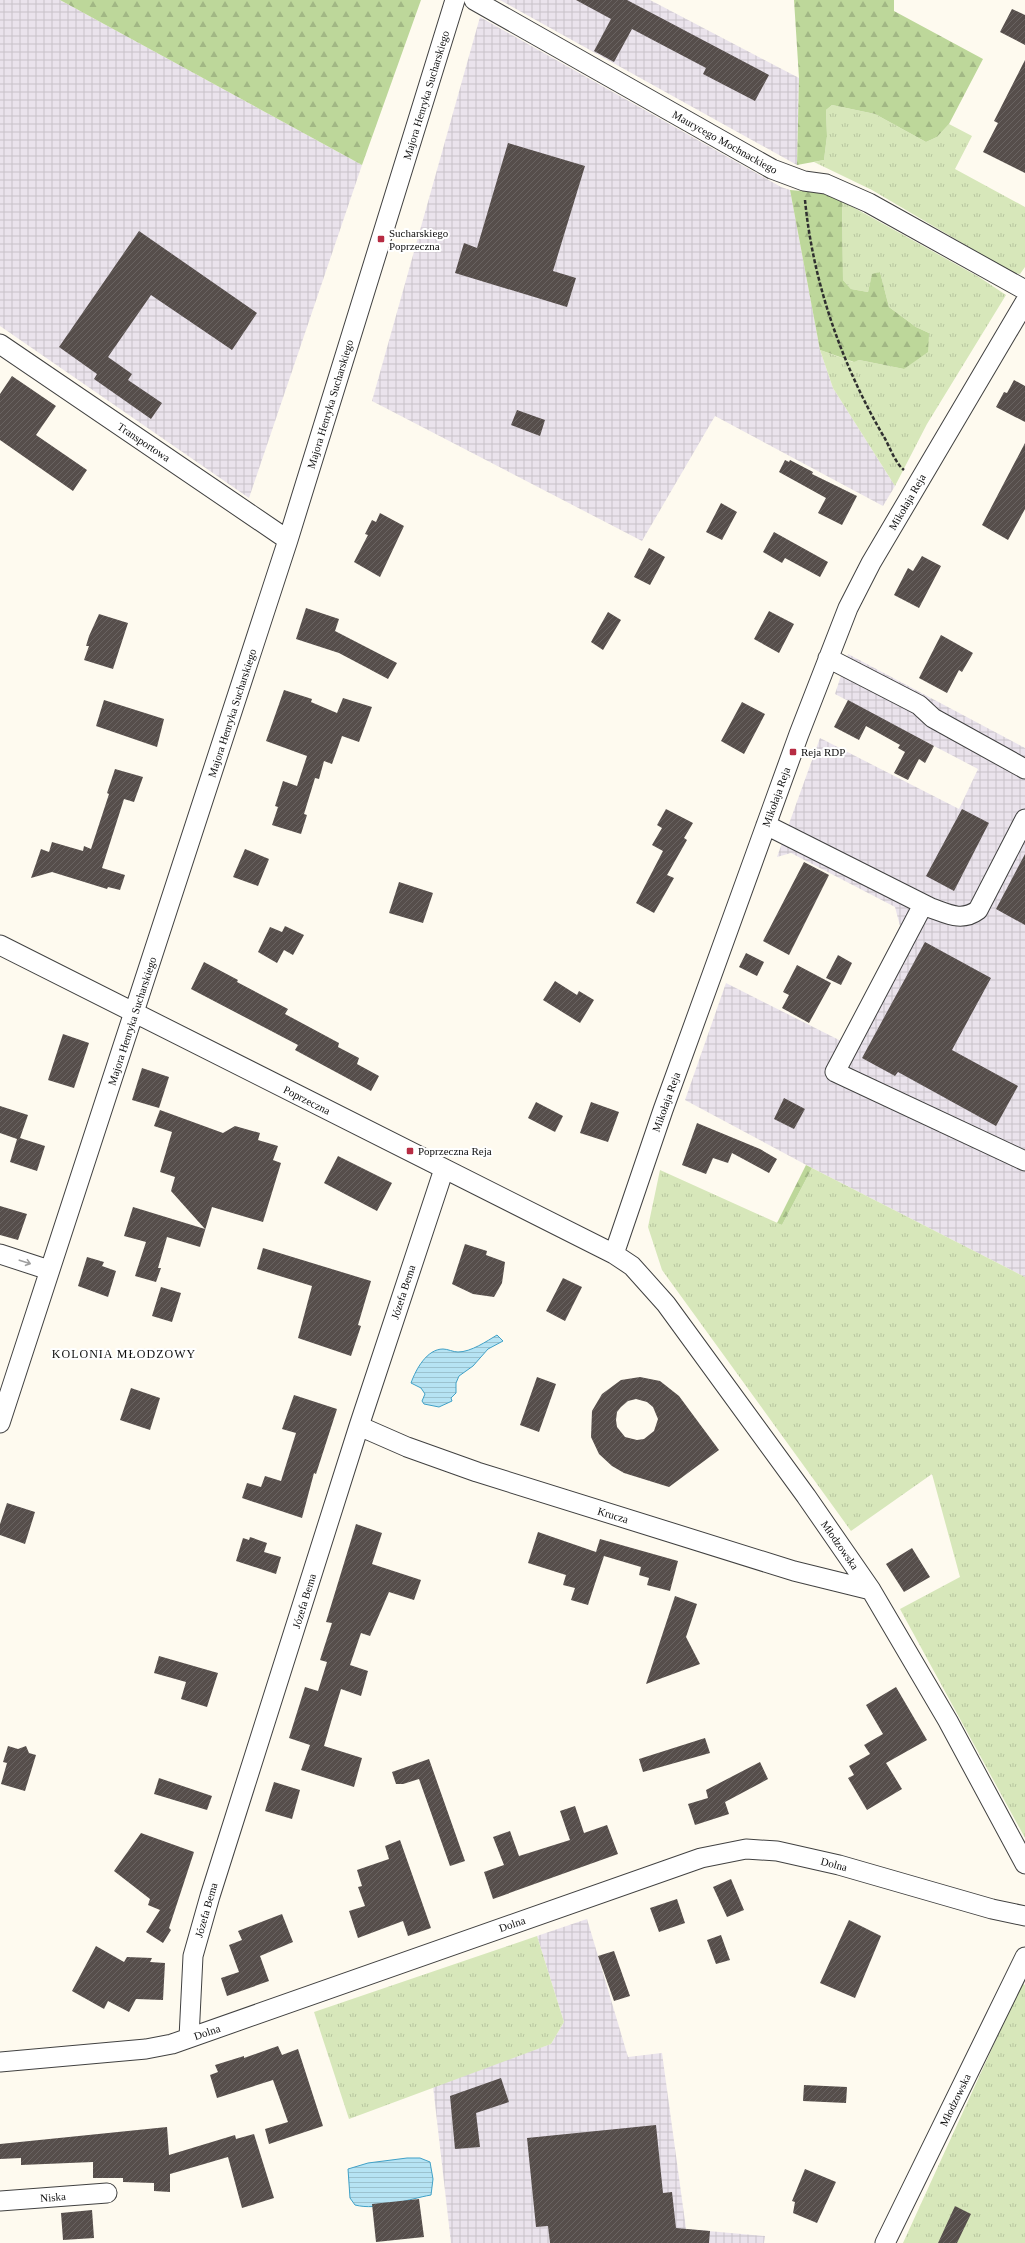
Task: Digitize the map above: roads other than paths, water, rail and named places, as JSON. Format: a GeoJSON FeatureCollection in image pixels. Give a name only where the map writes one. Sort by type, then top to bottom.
{"type":"FeatureCollection","features":[{"type":"Feature","properties":{"kind":"street","name":"Majora Henryka Sucharskiego"},"geometry":{"type":"LineString","coordinates":[[0,1423],[49,1270],[135,1013],[288,540],[455,0]]}},
{"type":"Feature","properties":{"kind":"street","name":"Maurycego Mochnackiego"},"geometry":{"type":"LineString","coordinates":[[474,0],[772,169],[804,181],[826,184],[869,203],[1025,290]]}},
{"type":"Feature","properties":{"kind":"street","name":"Mikołaja Reja"},"geometry":{"type":"LineString","coordinates":[[614,1254],[663,1110],[766,825],[848,608],[918,482],[1025,302]]}},
{"type":"Feature","properties":{"kind":"street","name":"Transportowa"},"geometry":{"type":"LineString","coordinates":[[0,344],[288,540]]}},
{"type":"Feature","properties":{"kind":"street"},"geometry":{"type":"LineString","coordinates":[[828,658],[919,705],[934,718],[1025,769]]}},
{"type":"Feature","properties":{"kind":"street"},"geometry":{"type":"LineString","coordinates":[[766,825],[923,905],[953,916],[969,917],[978,910],[1025,819]]}},
{"type":"Feature","properties":{"kind":"street"},"geometry":{"type":"LineString","coordinates":[[923,905],[835,1072],[1025,1161]]}},
{"type":"Feature","properties":{"kind":"street","name":"Poprzeczna"},"geometry":{"type":"LineString","coordinates":[[0,945],[614,1254]]}},
{"type":"Feature","properties":{"kind":"street","name":"Józefa Bema"},"geometry":{"type":"LineString","coordinates":[[189,2038],[193,1956],[210,1896],[359,1426],[444,1169]]}},
{"type":"Feature","properties":{"kind":"street"},"geometry":{"type":"LineString","coordinates":[[0,1254],[49,1270]]}},
{"type":"Feature","properties":{"kind":"street","name":"Młodzowska"},"geometry":{"type":"LineString","coordinates":[[614,1254],[632,1266],[666,1304],[806,1496],[872,1590],[948,1721],[1025,1864]]}},
{"type":"Feature","properties":{"kind":"street","name":"Krucza"},"geometry":{"type":"LineString","coordinates":[[359,1426],[407,1447],[477,1472],[794,1571],[872,1590]]}},
{"type":"Feature","properties":{"kind":"street","name":"Dolna"},"geometry":{"type":"LineString","coordinates":[[0,2062],[146,2049],[189,2038],[701,1858],[733,1850],[760,1849],[805,1857],[992,1909],[1025,1916]]}},
{"type":"Feature","properties":{"kind":"street","name":"Młodzowska"},"geometry":{"type":"LineString","coordinates":[[885,2243],[1025,1957]]}},
{"type":"Feature","properties":{"kind":"street","name":"Niska"},"geometry":{"type":"LineString","coordinates":[[0,2201],[107,2193]]}},
{"type":"Feature","properties":{"kind":"water"},"geometry":{"type":"Polygon","coordinates":[[[497,1335],[503,1341],[488,1349],[473,1366],[459,1376],[456,1383],[456,1393],[451,1398],[452,1401],[439,1407],[424,1404],[422,1401],[425,1394],[421,1388],[411,1383],[419,1366],[427,1356],[432,1352],[443,1349],[463,1352],[479,1346],[497,1335]]]}},
{"type":"Feature","properties":{"kind":"water"},"geometry":{"type":"Polygon","coordinates":[[[407,2158],[420,2158],[430,2162],[433,2179],[431,2195],[383,2206],[373,2207],[355,2205],[350,2198],[348,2169],[368,2163],[407,2158]]]}},
{"type":"Feature","properties":{"kind":"place","name":"Sucharskiego Poprzeczna"},"geometry":{"type":"Point","coordinates":[381,239]}},
{"type":"Feature","properties":{"kind":"place","name":"Reja RDP"},"geometry":{"type":"Point","coordinates":[793,752]}},
{"type":"Feature","properties":{"kind":"place","name":"Poprzeczna Reja"},"geometry":{"type":"Point","coordinates":[410,1151]}},
{"type":"Feature","properties":{"kind":"district","name":"KOLONIA MŁODZOWY"},"geometry":{"type":"Point","coordinates":[124,1354]}}]}
